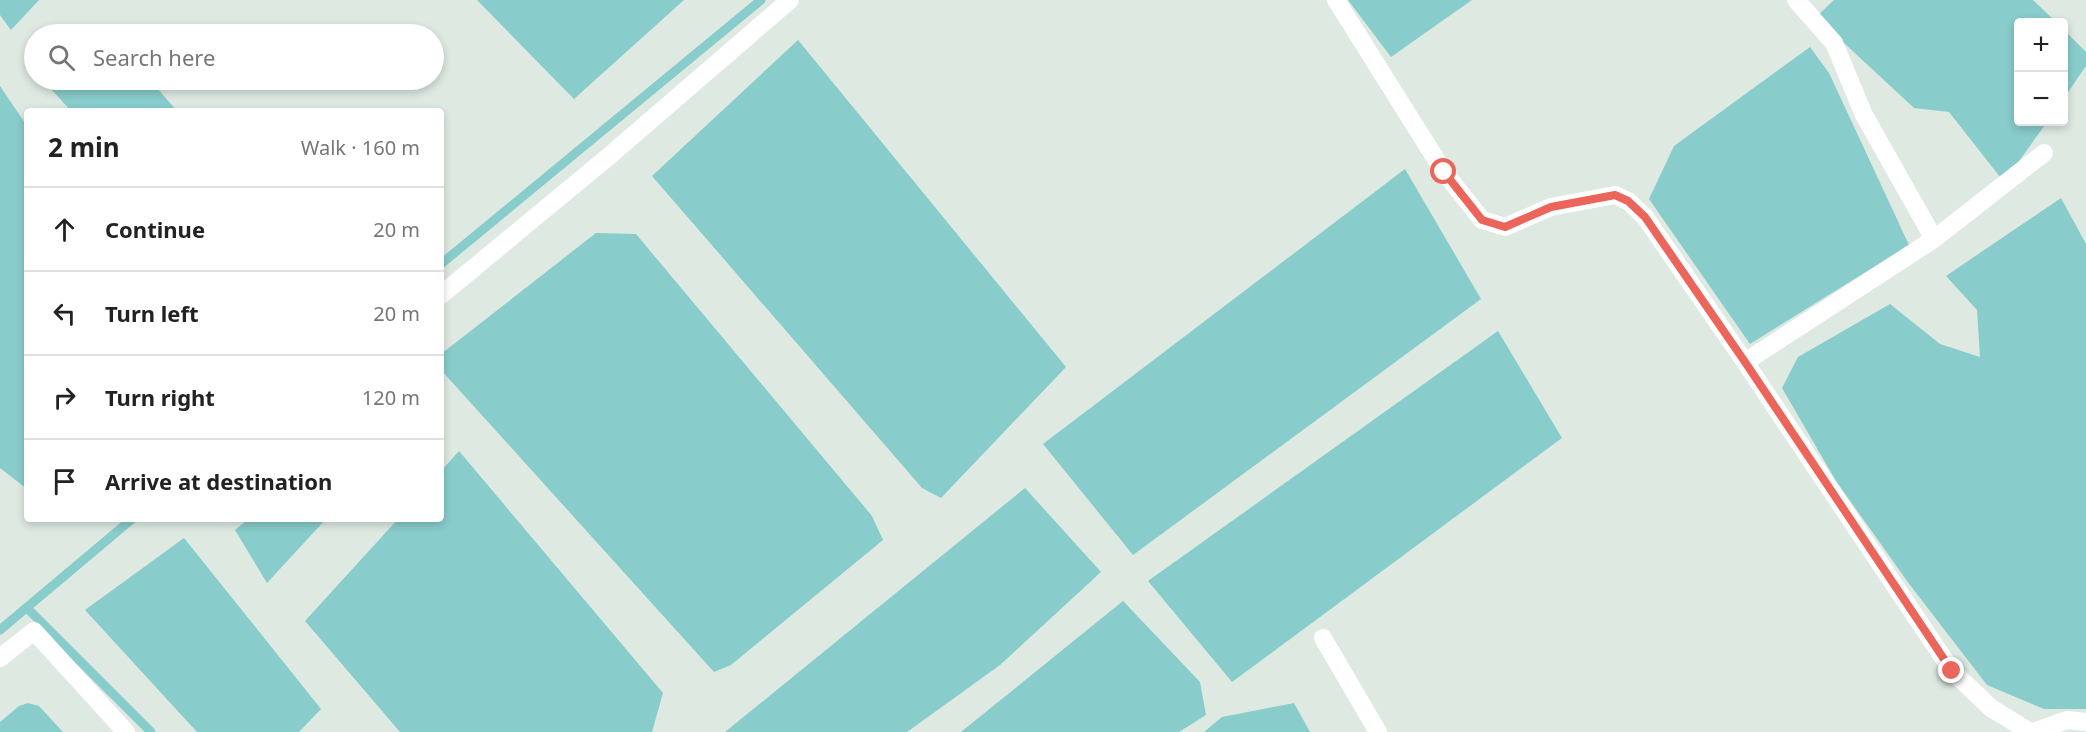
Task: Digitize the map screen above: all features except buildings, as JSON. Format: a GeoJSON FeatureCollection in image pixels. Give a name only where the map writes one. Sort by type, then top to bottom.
{"type":"FeatureCollection","features":[{"type":"Feature","properties":{"kind":"lane"},"geometry":{"type":"LineString","coordinates":[[444,294],[608,157],[790,0]]}},
{"type":"Feature","properties":{"kind":"lane"},"geometry":{"type":"LineString","coordinates":[[1336,0],[1444,172],[1482,220],[1505,227],[1551,207],[1615,195],[1628,201],[1645,217],[1952,671],[1991,708],[2031,732],[2067,720],[2086,722]]}},
{"type":"Feature","properties":{"kind":"lane"},"geometry":{"type":"LineString","coordinates":[[1796,0],[1834,43],[1864,116],[1934,239]]}},
{"type":"Feature","properties":{"kind":"lane"},"geometry":{"type":"LineString","coordinates":[[1745,362],[1934,239],[2044,153]]}},
{"type":"Feature","properties":{"kind":"lane"},"geometry":{"type":"LineString","coordinates":[[0,658],[34,631],[126,732]]}},
{"type":"Feature","properties":{"kind":"lane"},"geometry":{"type":"LineString","coordinates":[[1323,638],[1378,732]]}},
{"type":"Feature","properties":{"kind":"water"},"geometry":{"type":"Polygon","coordinates":[[[0,0],[39,0],[11,30],[0,15],[0,0]]]}},
{"type":"Feature","properties":{"kind":"water"},"geometry":{"type":"Polygon","coordinates":[[[477,0],[684,0],[574,99],[477,0]]]}},
{"type":"Feature","properties":{"kind":"water"},"geometry":{"type":"Polygon","coordinates":[[[1348,0],[1472,0],[1391,57],[1348,0]]]}},
{"type":"Feature","properties":{"kind":"water"},"geometry":{"type":"Polygon","coordinates":[[[1834,0],[2033,0],[2052,18],[2014,18],[2014,126],[2044,126],[2004,182],[1949,112],[1914,108],[1816,17],[1834,0]]]}},
{"type":"Feature","properties":{"kind":"water"},"geometry":{"type":"Polygon","coordinates":[[[2068,34],[2086,52],[2086,66],[2068,92],[2068,34]]]}},
{"type":"Feature","properties":{"kind":"water"},"geometry":{"type":"Polygon","coordinates":[[[798,40],[1066,367],[941,498],[922,488],[652,176],[798,40]]]}},
{"type":"Feature","properties":{"kind":"water"},"geometry":{"type":"Polygon","coordinates":[[[1810,47],[1829,73],[1909,245],[1750,344],[1649,199],[1674,146],[1810,47]]]}},
{"type":"Feature","properties":{"kind":"water"},"geometry":{"type":"Polygon","coordinates":[[[0,86],[24,122],[24,487],[0,468],[0,86]]]}},
{"type":"Feature","properties":{"kind":"water"},"geometry":{"type":"Polygon","coordinates":[[[52,90],[159,90],[174,108],[68,108],[52,90]]]}},
{"type":"Feature","properties":{"kind":"water"},"geometry":{"type":"Polygon","coordinates":[[[1405,169],[1481,299],[1133,555],[1043,444],[1405,169]]]}},
{"type":"Feature","properties":{"kind":"water"},"geometry":{"type":"Polygon","coordinates":[[[2061,198],[2086,244],[2086,709],[2044,709],[1987,685],[1910,585],[1836,481],[1782,388],[1798,357],[1890,304],[1940,344],[1980,357],[1977,310],[1946,276],[2061,198]]]}},
{"type":"Feature","properties":{"kind":"water"},"geometry":{"type":"Polygon","coordinates":[[[596,233],[636,234],[872,516],[883,540],[731,665],[714,672],[444,373],[444,352],[596,233]]]}},
{"type":"Feature","properties":{"kind":"water"},"geometry":{"type":"Polygon","coordinates":[[[1498,331],[1562,438],[1232,682],[1148,581],[1498,331]]]}},
{"type":"Feature","properties":{"kind":"water"},"geometry":{"type":"Polygon","coordinates":[[[459,451],[663,693],[652,732],[400,732],[305,621],[395,522],[444,522],[444,468],[459,451]]]}},
{"type":"Feature","properties":{"kind":"water"},"geometry":{"type":"Polygon","coordinates":[[[1025,488],[1101,572],[1000,665],[907,732],[725,732],[1025,488]]]}},
{"type":"Feature","properties":{"kind":"water"},"geometry":{"type":"Polygon","coordinates":[[[244,522],[323,522],[267,583],[235,530],[244,522]]]}},
{"type":"Feature","properties":{"kind":"water"},"geometry":{"type":"Polygon","coordinates":[[[184,538],[321,709],[299,732],[197,732],[85,610],[184,538]]]}},
{"type":"Feature","properties":{"kind":"water"},"geometry":{"type":"Polygon","coordinates":[[[1123,601],[1200,682],[1206,715],[1179,732],[961,732],[1123,601]]]}},
{"type":"Feature","properties":{"kind":"water"},"geometry":{"type":"Polygon","coordinates":[[[28,703],[39,706],[63,732],[0,732],[0,722],[19,706],[28,703]]]}},
{"type":"Feature","properties":{"kind":"water"},"geometry":{"type":"Polygon","coordinates":[[[1294,703],[1310,732],[1204,732],[1222,717],[1294,703]]]}},
{"type":"Feature","properties":{"kind":"waterway"},"geometry":{"type":"LineString","coordinates":[[444,262],[761,0]]}},
{"type":"Feature","properties":{"kind":"waterway"},"geometry":{"type":"LineString","coordinates":[[0,630],[128,522]]}},
{"type":"Feature","properties":{"kind":"waterway"},"geometry":{"type":"LineString","coordinates":[[27,608],[151,732]]}},
{"type":"Feature","properties":{"kind":"route"},"geometry":{"type":"LineString","coordinates":[[1444,172],[1482,220],[1505,227],[1551,207],[1615,195],[1628,201],[1645,217],[1952,671]]}}]}
